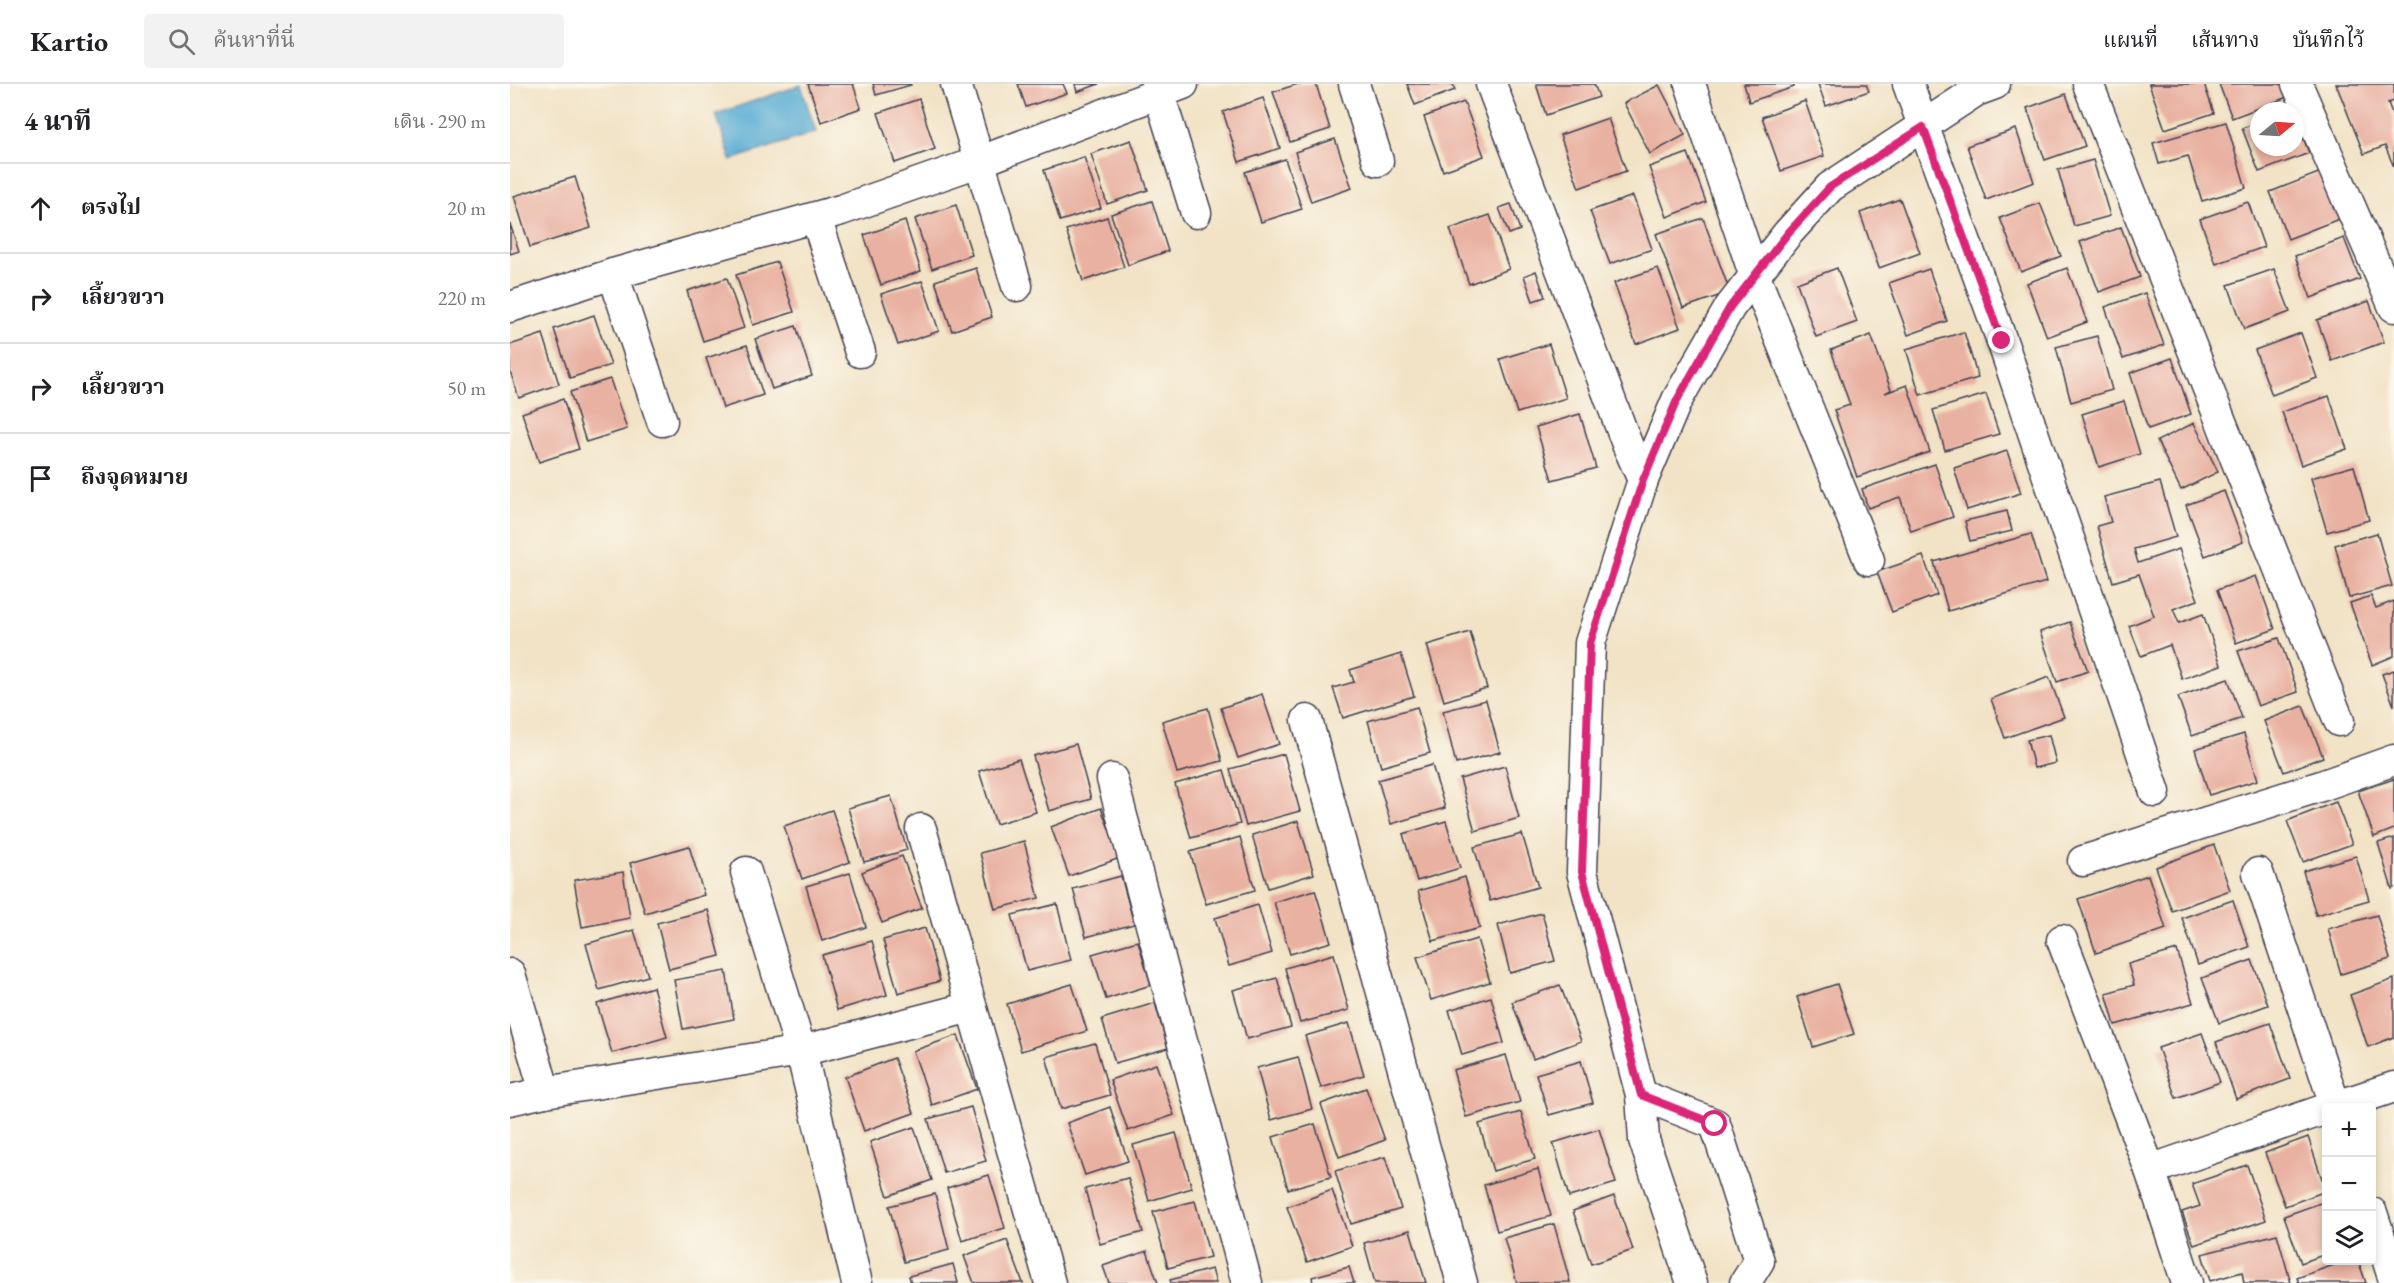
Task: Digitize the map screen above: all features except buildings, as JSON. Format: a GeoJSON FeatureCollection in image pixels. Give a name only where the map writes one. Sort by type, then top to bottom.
{"type":"FeatureCollection","features":[{"type":"Feature","properties":{"kind":"street"},"geometry":{"type":"LineString","coordinates":[[956,84],[1017,286]]}},
{"type":"Feature","properties":{"kind":"street"},"geometry":{"type":"LineString","coordinates":[[1354,84],[1378,161]]}},
{"type":"Feature","properties":{"kind":"street"},"geometry":{"type":"LineString","coordinates":[[1491,84],[1627,444],[1643,480]]}},
{"type":"Feature","properties":{"kind":"street"},"geometry":{"type":"LineString","coordinates":[[1690,84],[1755,274],[1869,560]]}},
{"type":"Feature","properties":{"kind":"street"},"geometry":{"type":"LineString","coordinates":[[1908,84],[2002,341],[2155,792]]}},
{"type":"Feature","properties":{"kind":"street"},"geometry":{"type":"LineString","coordinates":[[1692,1283],[1644,1140],[1641,1095],[1582,872],[1590,643],[1643,480],[1677,400],[1730,307],[1755,274],[1830,187],[1976,91],[1995,84]]}},
{"type":"Feature","properties":{"kind":"street"},"geometry":{"type":"LineString","coordinates":[[2088,84],[2339,721]]}},
{"type":"Feature","properties":{"kind":"street"},"geometry":{"type":"LineString","coordinates":[[2297,84],[2394,307]]}},
{"type":"Feature","properties":{"kind":"street"},"geometry":{"type":"LineString","coordinates":[[510,307],[613,274],[816,218],[981,161],[1166,87],[1196,213]]}},
{"type":"Feature","properties":{"kind":"street"},"geometry":{"type":"LineString","coordinates":[[816,218],[860,352]]}},
{"type":"Feature","properties":{"kind":"street"},"geometry":{"type":"LineString","coordinates":[[613,274],[662,421]]}},
{"type":"Feature","properties":{"kind":"street"},"geometry":{"type":"LineString","coordinates":[[1307,720],[1462,1283]]}},
{"type":"Feature","properties":{"kind":"street"},"geometry":{"type":"LineString","coordinates":[[2083,861],[2321,786],[2394,760]]}},
{"type":"Feature","properties":{"kind":"street"},"geometry":{"type":"LineString","coordinates":[[1112,779],[1247,1283]]}},
{"type":"Feature","properties":{"kind":"street"},"geometry":{"type":"LineString","coordinates":[[921,829],[1050,1283]]}},
{"type":"Feature","properties":{"kind":"street"},"geometry":{"type":"LineString","coordinates":[[746,872],[801,1051],[857,1283]]}},
{"type":"Feature","properties":{"kind":"street"},"geometry":{"type":"LineString","coordinates":[[2258,873],[2330,1103]]}},
{"type":"Feature","properties":{"kind":"street"},"geometry":{"type":"LineString","coordinates":[[2062,940],[2150,1170],[2187,1283]]}},
{"type":"Feature","properties":{"kind":"street"},"geometry":{"type":"LineString","coordinates":[[510,974],[545,1092]]}},
{"type":"Feature","properties":{"kind":"street"},"geometry":{"type":"LineString","coordinates":[[510,1100],[545,1092],[801,1051],[971,1007]]}},
{"type":"Feature","properties":{"kind":"street"},"geometry":{"type":"LineString","coordinates":[[2347,1103],[2394,1087]]}},
{"type":"Feature","properties":{"kind":"street"},"geometry":{"type":"LineString","coordinates":[[1641,1095],[1715,1124],[1759,1261],[1745,1283]]}},
{"type":"Feature","properties":{"kind":"street"},"geometry":{"type":"LineString","coordinates":[[2150,1170],[2322,1111]]}},
{"type":"Feature","properties":{"kind":"street"},"geometry":{"type":"LineString","coordinates":[[2376,1225],[2394,1280]]}},
{"type":"Feature","properties":{"kind":"water"},"geometry":{"type":"Polygon","coordinates":[[[801,85],[816,132],[731,160],[716,114],[801,85]]]}},
{"type":"Feature","properties":{"kind":"route"},"geometry":{"type":"LineString","coordinates":[[1715,1124],[1641,1095],[1582,872],[1590,643],[1643,480],[1677,400],[1730,307],[1755,274],[1830,187],[1923,127],[2002,341]]}}]}
